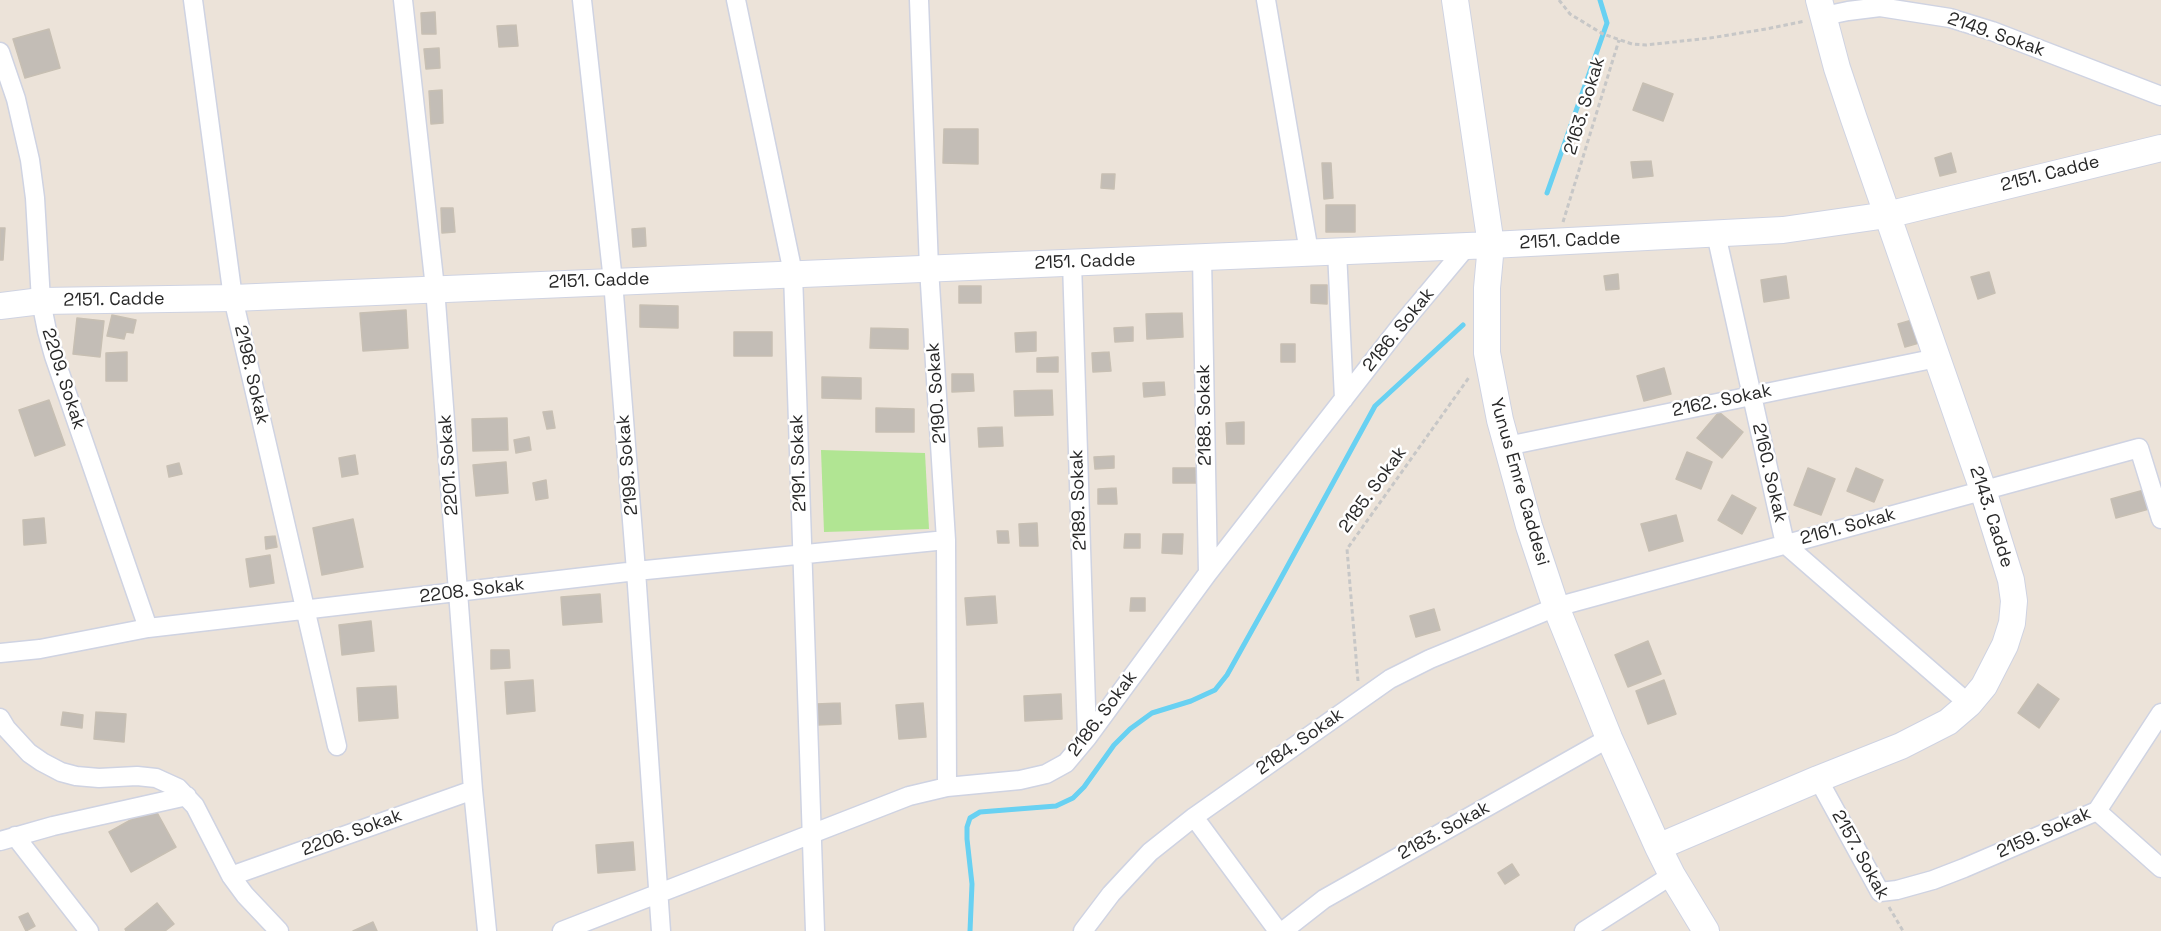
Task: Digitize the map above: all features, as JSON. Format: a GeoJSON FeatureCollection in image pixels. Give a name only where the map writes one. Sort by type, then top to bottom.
{"type":"FeatureCollection","features":[{"type":"Feature","properties":{"kind":"street","name":"2198. Sokak"},"geometry":{"type":"LineString","coordinates":[[193,0],[233,298],[337,746]]}},
{"type":"Feature","properties":{"kind":"street","name":"2201. Sokak"},"geometry":{"type":"LineString","coordinates":[[403,0],[435,288],[473,790],[487,931]]}},
{"type":"Feature","properties":{"kind":"street","name":"2199. Sokak"},"geometry":{"type":"LineString","coordinates":[[582,0],[613,281],[661,931]]}},
{"type":"Feature","properties":{"kind":"street","name":"2191. Sokak"},"geometry":{"type":"LineString","coordinates":[[736,0],[793,273],[801,555],[816,931]]}},
{"type":"Feature","properties":{"kind":"street","name":"2190. Sokak"},"geometry":{"type":"LineString","coordinates":[[919,0],[929,268],[946,540],[947,787]]}},
{"type":"Feature","properties":{"kind":"street"},"geometry":{"type":"LineString","coordinates":[[1266,0],[1309,252]]}},
{"type":"Feature","properties":{"kind":"street","name":"Yunus Emre Caddesi"},"geometry":{"type":"LineString","coordinates":[[1455,0],[1479,245],[1487,288],[1487,353],[1507,446],[1529,526],[1556,607],[1609,738],[1672,875],[1707,931]]}},
{"type":"Feature","properties":{"kind":"street","name":"2149. Sokak"},"geometry":{"type":"LineString","coordinates":[[1822,8],[1848,10],[1880,7],[1950,18],[2002,34],[2161,96]]}},
{"type":"Feature","properties":{"kind":"street","name":"2143. Cadde"},"geometry":{"type":"LineString","coordinates":[[1658,847],[1926,735],[1948,722],[1969,704],[1984,686],[2005,645],[2012,623],[2014,601],[2011,580],[1983,490],[1837,68],[1822,8]]}},
{"type":"Feature","properties":{"kind":"street","name":"2209. Sokak"},"geometry":{"type":"LineString","coordinates":[[0,52],[15,99],[30,160],[35,198],[40,301],[54,356],[148,628]]}},
{"type":"Feature","properties":{"kind":"street","name":"2151. Cadde"},"geometry":{"type":"LineString","coordinates":[[0,306],[40,301],[233,298],[1783,230],[1887,214],[2161,148]]}},
{"type":"Feature","properties":{"kind":"street","name":"2160. Sokak"},"geometry":{"type":"LineString","coordinates":[[1716,234],[1785,544],[1969,704]]}},
{"type":"Feature","properties":{"kind":"street","name":"2186. Sokak"},"geometry":{"type":"LineString","coordinates":[[562,931],[909,796],[947,787],[1020,780],[1046,774],[1066,763],[1087,738],[1208,573],[1402,324],[1479,245]]}},
{"type":"Feature","properties":{"kind":"street"},"geometry":{"type":"LineString","coordinates":[[1336,251],[1344,399]]}},
{"type":"Feature","properties":{"kind":"street","name":"2188. Sokak"},"geometry":{"type":"LineString","coordinates":[[1202,257],[1208,573]]}},
{"type":"Feature","properties":{"kind":"street","name":"2189. Sokak"},"geometry":{"type":"LineString","coordinates":[[1072,262],[1087,738]]}},
{"type":"Feature","properties":{"kind":"street","name":"2162. Sokak"},"geometry":{"type":"LineString","coordinates":[[1507,446],[1937,358]]}},
{"type":"Feature","properties":{"kind":"street","name":"2161. Sokak"},"geometry":{"type":"LineString","coordinates":[[1556,607],[2139,448],[2161,519]]}},
{"type":"Feature","properties":{"kind":"street","name":"2208. Sokak"},"geometry":{"type":"LineString","coordinates":[[0,653],[40,649],[148,628],[636,570],[946,540]]}},
{"type":"Feature","properties":{"kind":"street","name":"2184. Sokak"},"geometry":{"type":"LineString","coordinates":[[1083,931],[1111,894],[1150,852],[1194,817],[1359,700],[1390,679],[1430,658],[1556,607]]}},
{"type":"Feature","properties":{"kind":"street","name":"2159. Sokak"},"geometry":{"type":"LineString","coordinates":[[1880,892],[1909,888],[1943,876],[2097,811],[2161,713]]}},
{"type":"Feature","properties":{"kind":"street"},"geometry":{"type":"LineString","coordinates":[[0,718],[29,753],[61,772],[99,778],[156,778],[178,788],[187,796],[202,819],[231,876],[245,896],[279,931]]}},
{"type":"Feature","properties":{"kind":"street","name":"2183. Sokak"},"geometry":{"type":"LineString","coordinates":[[1283,931],[1324,899],[1609,738]]}},
{"type":"Feature","properties":{"kind":"street","name":"2157. Sokak"},"geometry":{"type":"LineString","coordinates":[[1818,779],[1880,892]]}},
{"type":"Feature","properties":{"kind":"street","name":"2206. Sokak"},"geometry":{"type":"LineString","coordinates":[[231,876],[473,790]]}},
{"type":"Feature","properties":{"kind":"street"},"geometry":{"type":"LineString","coordinates":[[89,931],[8,838],[187,796]]}},
{"type":"Feature","properties":{"kind":"street"},"geometry":{"type":"LineString","coordinates":[[2097,811],[2161,868]]}},
{"type":"Feature","properties":{"kind":"street"},"geometry":{"type":"LineString","coordinates":[[1194,817],[1278,931]]}},
{"type":"Feature","properties":{"kind":"street"},"geometry":{"type":"LineString","coordinates":[[1584,931],[1672,875]]}},
{"type":"Feature","properties":{"kind":"path"},"geometry":{"type":"LineString","coordinates":[[1559,0],[1570,14],[1583,24],[1619,40]]}},
{"type":"Feature","properties":{"kind":"path","name":"2163. Sokak"},"geometry":{"type":"LineString","coordinates":[[1557,241],[1619,40],[1632,44],[1661,44],[1766,30],[1822,8]]}},
{"type":"Feature","properties":{"kind":"path","name":"2185. Sokak"},"geometry":{"type":"LineString","coordinates":[[1359,700],[1347,549],[1487,353]]}},
{"type":"Feature","properties":{"kind":"path","name":"2157. Sokak"},"geometry":{"type":"LineString","coordinates":[[1880,892],[1903,931]]}},
{"type":"Feature","properties":{"kind":"green space"},"geometry":{"type":"Polygon","coordinates":[[[821,450],[925,453],[929,529],[824,532],[821,450]]]}},
{"type":"Feature","properties":{"kind":"building"},"geometry":{"type":"Polygon","coordinates":[[[435,12],[436,34],[422,34],[421,13],[435,12]]]}},
{"type":"Feature","properties":{"kind":"building"},"geometry":{"type":"Polygon","coordinates":[[[516,25],[518,46],[499,47],[497,26],[516,25]]]}},
{"type":"Feature","properties":{"kind":"building"},"geometry":{"type":"Polygon","coordinates":[[[49,29],[60,68],[25,78],[13,39],[49,29]]]}},
{"type":"Feature","properties":{"kind":"building"},"geometry":{"type":"Polygon","coordinates":[[[439,48],[440,68],[426,69],[424,49],[439,48]]]}},
{"type":"Feature","properties":{"kind":"building"},"geometry":{"type":"Polygon","coordinates":[[[1643,83],[1673,94],[1663,121],[1633,110],[1643,83]]]}},
{"type":"Feature","properties":{"kind":"building"},"geometry":{"type":"Polygon","coordinates":[[[442,90],[443,123],[431,124],[429,91],[442,90]]]}},
{"type":"Feature","properties":{"kind":"building"},"geometry":{"type":"Polygon","coordinates":[[[944,129],[978,129],[978,164],[943,163],[944,129]]]}},
{"type":"Feature","properties":{"kind":"building"},"geometry":{"type":"Polygon","coordinates":[[[1951,153],[1956,172],[1940,176],[1935,158],[1951,153]]]}},
{"type":"Feature","properties":{"kind":"building"},"geometry":{"type":"Polygon","coordinates":[[[1651,161],[1653,176],[1633,178],[1631,162],[1651,161]]]}},
{"type":"Feature","properties":{"kind":"building"},"geometry":{"type":"Polygon","coordinates":[[[1322,163],[1331,163],[1333,198],[1324,199],[1322,163]]]}},
{"type":"Feature","properties":{"kind":"building"},"geometry":{"type":"Polygon","coordinates":[[[1102,174],[1115,174],[1114,189],[1101,188],[1102,174]]]}},
{"type":"Feature","properties":{"kind":"building"},"geometry":{"type":"Polygon","coordinates":[[[1326,205],[1355,205],[1355,232],[1326,232],[1326,205]]]}},
{"type":"Feature","properties":{"kind":"building"},"geometry":{"type":"Polygon","coordinates":[[[441,208],[453,208],[455,232],[442,233],[441,208]]]}},
{"type":"Feature","properties":{"kind":"building"},"geometry":{"type":"Polygon","coordinates":[[[0,228],[5,228],[3,260],[0,260],[0,228]]]}},
{"type":"Feature","properties":{"kind":"building"},"geometry":{"type":"Polygon","coordinates":[[[645,228],[646,246],[633,247],[632,229],[645,228]]]}},
{"type":"Feature","properties":{"kind":"building"},"geometry":{"type":"Polygon","coordinates":[[[1989,272],[1995,293],[1978,299],[1971,277],[1989,272]]]}},
{"type":"Feature","properties":{"kind":"building"},"geometry":{"type":"Polygon","coordinates":[[[1618,274],[1619,289],[1606,290],[1604,276],[1618,274]]]}},
{"type":"Feature","properties":{"kind":"building"},"geometry":{"type":"Polygon","coordinates":[[[1786,276],[1789,298],[1764,302],[1761,280],[1786,276]]]}},
{"type":"Feature","properties":{"kind":"building"},"geometry":{"type":"Polygon","coordinates":[[[1311,285],[1327,285],[1327,304],[1311,303],[1311,285]]]}},
{"type":"Feature","properties":{"kind":"building"},"geometry":{"type":"Polygon","coordinates":[[[959,286],[981,286],[981,303],[959,303],[959,286]]]}},
{"type":"Feature","properties":{"kind":"building"},"geometry":{"type":"Polygon","coordinates":[[[640,305],[678,306],[678,328],[640,327],[640,305]]]}},
{"type":"Feature","properties":{"kind":"building"},"geometry":{"type":"Polygon","coordinates":[[[406,310],[408,348],[363,351],[360,313],[406,310]]]}},
{"type":"Feature","properties":{"kind":"building"},"geometry":{"type":"Polygon","coordinates":[[[1182,313],[1183,337],[1147,339],[1146,314],[1182,313]]]}},
{"type":"Feature","properties":{"kind":"building"},"geometry":{"type":"Polygon","coordinates":[[[112,315],[136,320],[133,333],[126,332],[124,339],[107,336],[112,315]]]}},
{"type":"Feature","properties":{"kind":"building"},"geometry":{"type":"Polygon","coordinates":[[[77,318],[104,321],[100,357],[73,354],[77,318]]]}},
{"type":"Feature","properties":{"kind":"building"},"geometry":{"type":"Polygon","coordinates":[[[1912,320],[1919,343],[1905,347],[1898,324],[1912,320]]]}},
{"type":"Feature","properties":{"kind":"building"},"geometry":{"type":"Polygon","coordinates":[[[1133,327],[1133,341],[1115,342],[1114,328],[1133,327]]]}},
{"type":"Feature","properties":{"kind":"building"},"geometry":{"type":"Polygon","coordinates":[[[871,328],[908,329],[908,349],[870,348],[871,328]]]}},
{"type":"Feature","properties":{"kind":"building"},"geometry":{"type":"Polygon","coordinates":[[[734,332],[772,332],[772,356],[734,356],[734,332]]]}},
{"type":"Feature","properties":{"kind":"building"},"geometry":{"type":"Polygon","coordinates":[[[1036,332],[1036,351],[1016,352],[1015,333],[1036,332]]]}},
{"type":"Feature","properties":{"kind":"building"},"geometry":{"type":"Polygon","coordinates":[[[1281,344],[1295,344],[1295,362],[1281,362],[1281,344]]]}},
{"type":"Feature","properties":{"kind":"building"},"geometry":{"type":"Polygon","coordinates":[[[127,352],[127,381],[106,381],[106,353],[127,352]]]}},
{"type":"Feature","properties":{"kind":"building"},"geometry":{"type":"Polygon","coordinates":[[[1109,352],[1111,371],[1093,372],[1092,353],[1109,352]]]}},
{"type":"Feature","properties":{"kind":"building"},"geometry":{"type":"Polygon","coordinates":[[[1058,357],[1058,372],[1037,372],[1037,358],[1058,357]]]}},
{"type":"Feature","properties":{"kind":"building"},"geometry":{"type":"Polygon","coordinates":[[[1664,368],[1671,394],[1644,401],[1637,376],[1664,368]]]}},
{"type":"Feature","properties":{"kind":"building"},"geometry":{"type":"Polygon","coordinates":[[[952,374],[973,374],[974,391],[952,392],[952,374]]]}},
{"type":"Feature","properties":{"kind":"building"},"geometry":{"type":"Polygon","coordinates":[[[822,377],[861,378],[861,399],[822,398],[822,377]]]}},
{"type":"Feature","properties":{"kind":"building"},"geometry":{"type":"Polygon","coordinates":[[[1164,382],[1165,395],[1144,397],[1143,383],[1164,382]]]}},
{"type":"Feature","properties":{"kind":"building"},"geometry":{"type":"Polygon","coordinates":[[[1052,390],[1053,415],[1015,416],[1014,391],[1052,390]]]}},
{"type":"Feature","properties":{"kind":"building"},"geometry":{"type":"Polygon","coordinates":[[[49,400],[65,445],[35,456],[19,410],[49,400]]]}},
{"type":"Feature","properties":{"kind":"building"},"geometry":{"type":"Polygon","coordinates":[[[876,408],[914,409],[914,432],[876,432],[876,408]]]}},
{"type":"Feature","properties":{"kind":"building"},"geometry":{"type":"Polygon","coordinates":[[[552,411],[555,428],[547,429],[543,412],[552,411]]]}},
{"type":"Feature","properties":{"kind":"building"},"geometry":{"type":"Polygon","coordinates":[[[1719,412],[1743,432],[1722,458],[1697,438],[1719,412]]]}},
{"type":"Feature","properties":{"kind":"building"},"geometry":{"type":"Polygon","coordinates":[[[507,418],[508,450],[473,451],[472,419],[507,418]]]}},
{"type":"Feature","properties":{"kind":"building"},"geometry":{"type":"Polygon","coordinates":[[[1244,422],[1244,444],[1227,444],[1226,423],[1244,422]]]}},
{"type":"Feature","properties":{"kind":"building"},"geometry":{"type":"Polygon","coordinates":[[[1002,427],[1003,446],[979,447],[978,428],[1002,427]]]}},
{"type":"Feature","properties":{"kind":"building"},"geometry":{"type":"Polygon","coordinates":[[[529,437],[531,450],[516,453],[514,440],[529,437]]]}},
{"type":"Feature","properties":{"kind":"building"},"geometry":{"type":"Polygon","coordinates":[[[1687,452],[1712,462],[1701,489],[1676,479],[1687,452]]]}},
{"type":"Feature","properties":{"kind":"building"},"geometry":{"type":"Polygon","coordinates":[[[355,455],[358,474],[342,477],[339,458],[355,455]]]}},
{"type":"Feature","properties":{"kind":"building"},"geometry":{"type":"Polygon","coordinates":[[[1114,456],[1114,468],[1095,469],[1094,457],[1114,456]]]}},
{"type":"Feature","properties":{"kind":"building"},"geometry":{"type":"Polygon","coordinates":[[[506,462],[508,493],[476,496],[473,465],[506,462]]]}},
{"type":"Feature","properties":{"kind":"building"},"geometry":{"type":"Polygon","coordinates":[[[179,463],[182,474],[169,477],[167,466],[179,463]]]}},
{"type":"Feature","properties":{"kind":"building"},"geometry":{"type":"Polygon","coordinates":[[[1173,468],[1196,468],[1196,483],[1173,483],[1173,468]]]}},
{"type":"Feature","properties":{"kind":"building"},"geometry":{"type":"Polygon","coordinates":[[[1808,468],[1835,479],[1821,515],[1794,505],[1808,468]]]}},
{"type":"Feature","properties":{"kind":"building"},"geometry":{"type":"Polygon","coordinates":[[[1856,468],[1883,480],[1874,502],[1847,491],[1856,468]]]}},
{"type":"Feature","properties":{"kind":"building"},"geometry":{"type":"Polygon","coordinates":[[[546,480],[548,498],[536,500],[533,483],[546,480]]]}},
{"type":"Feature","properties":{"kind":"building"},"geometry":{"type":"Polygon","coordinates":[[[1116,488],[1117,504],[1098,504],[1098,489],[1116,488]]]}},
{"type":"Feature","properties":{"kind":"building"},"geometry":{"type":"Polygon","coordinates":[[[2144,490],[2149,509],[2116,518],[2111,499],[2144,490]]]}},
{"type":"Feature","properties":{"kind":"building"},"geometry":{"type":"Polygon","coordinates":[[[1732,495],[1756,508],[1742,534],[1718,520],[1732,495]]]}},
{"type":"Feature","properties":{"kind":"building"},"geometry":{"type":"Polygon","coordinates":[[[1676,515],[1683,541],[1649,551],[1641,524],[1676,515]]]}},
{"type":"Feature","properties":{"kind":"building"},"geometry":{"type":"Polygon","coordinates":[[[44,518],[46,543],[24,545],[23,520],[44,518]]]}},
{"type":"Feature","properties":{"kind":"building"},"geometry":{"type":"Polygon","coordinates":[[[353,519],[363,567],[322,575],[313,528],[353,519]]]}},
{"type":"Feature","properties":{"kind":"building"},"geometry":{"type":"Polygon","coordinates":[[[1037,523],[1038,546],[1020,546],[1019,524],[1037,523]]]}},
{"type":"Feature","properties":{"kind":"building"},"geometry":{"type":"Polygon","coordinates":[[[997,531],[1008,531],[1009,543],[998,543],[997,531]]]}},
{"type":"Feature","properties":{"kind":"building"},"geometry":{"type":"Polygon","coordinates":[[[1125,534],[1140,534],[1140,548],[1124,548],[1125,534]]]}},
{"type":"Feature","properties":{"kind":"building"},"geometry":{"type":"Polygon","coordinates":[[[1163,534],[1183,534],[1182,554],[1162,553],[1163,534]]]}},
{"type":"Feature","properties":{"kind":"building"},"geometry":{"type":"Polygon","coordinates":[[[275,536],[277,547],[266,549],[265,537],[275,536]]]}},
{"type":"Feature","properties":{"kind":"building"},"geometry":{"type":"Polygon","coordinates":[[[270,555],[274,583],[250,587],[246,559],[270,555]]]}},
{"type":"Feature","properties":{"kind":"building"},"geometry":{"type":"Polygon","coordinates":[[[600,594],[602,622],[563,625],[561,597],[600,594]]]}},
{"type":"Feature","properties":{"kind":"building"},"geometry":{"type":"Polygon","coordinates":[[[995,596],[997,623],[967,625],[965,598],[995,596]]]}},
{"type":"Feature","properties":{"kind":"building"},"geometry":{"type":"Polygon","coordinates":[[[1131,598],[1145,598],[1145,611],[1130,611],[1131,598]]]}},
{"type":"Feature","properties":{"kind":"building"},"geometry":{"type":"Polygon","coordinates":[[[1434,609],[1440,630],[1416,637],[1410,616],[1434,609]]]}},
{"type":"Feature","properties":{"kind":"building"},"geometry":{"type":"Polygon","coordinates":[[[371,621],[374,651],[342,655],[339,625],[371,621]]]}},
{"type":"Feature","properties":{"kind":"building"},"geometry":{"type":"Polygon","coordinates":[[[1648,641],[1661,674],[1628,687],[1615,655],[1648,641]]]}},
{"type":"Feature","properties":{"kind":"building"},"geometry":{"type":"Polygon","coordinates":[[[491,650],[509,650],[510,668],[491,669],[491,650]]]}},
{"type":"Feature","properties":{"kind":"building"},"geometry":{"type":"Polygon","coordinates":[[[533,680],[535,711],[507,714],[505,682],[533,680]]]}},
{"type":"Feature","properties":{"kind":"building"},"geometry":{"type":"Polygon","coordinates":[[[1664,680],[1676,714],[1648,724],[1636,691],[1664,680]]]}},
{"type":"Feature","properties":{"kind":"building"},"geometry":{"type":"Polygon","coordinates":[[[2038,684],[2059,699],[2039,728],[2018,713],[2038,684]]]}},
{"type":"Feature","properties":{"kind":"building"},"geometry":{"type":"Polygon","coordinates":[[[396,686],[398,718],[359,721],[357,688],[396,686]]]}},
{"type":"Feature","properties":{"kind":"building"},"geometry":{"type":"Polygon","coordinates":[[[1061,694],[1062,719],[1025,721],[1024,696],[1061,694]]]}},
{"type":"Feature","properties":{"kind":"building"},"geometry":{"type":"Polygon","coordinates":[[[840,703],[841,724],[817,725],[816,704],[840,703]]]}},
{"type":"Feature","properties":{"kind":"building"},"geometry":{"type":"Polygon","coordinates":[[[923,703],[926,737],[899,739],[896,705],[923,703]]]}},
{"type":"Feature","properties":{"kind":"building"},"geometry":{"type":"Polygon","coordinates":[[[63,712],[83,715],[82,728],[61,725],[63,712]]]}},
{"type":"Feature","properties":{"kind":"building"},"geometry":{"type":"Polygon","coordinates":[[[96,712],[126,714],[124,742],[94,739],[96,712]]]}},
{"type":"Feature","properties":{"kind":"building"},"geometry":{"type":"Polygon","coordinates":[[[154,807],[176,847],[131,872],[109,832],[154,807]]]}},
{"type":"Feature","properties":{"kind":"building"},"geometry":{"type":"Polygon","coordinates":[[[633,842],[635,870],[598,873],[596,845],[633,842]]]}},
{"type":"Feature","properties":{"kind":"building"},"geometry":{"type":"Polygon","coordinates":[[[1512,864],[1519,875],[1505,884],[1498,873],[1512,864]]]}},
{"type":"Feature","properties":{"kind":"building"},"geometry":{"type":"Polygon","coordinates":[[[157,903],[174,924],[165,931],[126,931],[125,929],[157,903]]]}},
{"type":"Feature","properties":{"kind":"building"},"geometry":{"type":"Polygon","coordinates":[[[28,913],[35,926],[26,931],[19,917],[28,913]]]}},
{"type":"Feature","properties":{"kind":"building"},"geometry":{"type":"Polygon","coordinates":[[[373,922],[377,931],[353,931],[373,922]]]}},
{"type":"Feature","properties":{"kind":"waterway"},"geometry":{"type":"LineString","coordinates":[[1547,193],[1607,23],[1600,0]]}},
{"type":"Feature","properties":{"kind":"waterway"},"geometry":{"type":"LineString","coordinates":[[970,931],[972,884],[967,839],[970,818],[980,812],[1056,806],[1073,798],[1084,787],[1114,745],[1130,729],[1152,713],[1191,701],[1215,690],[1227,675],[1375,406],[1463,325]]}}]}
